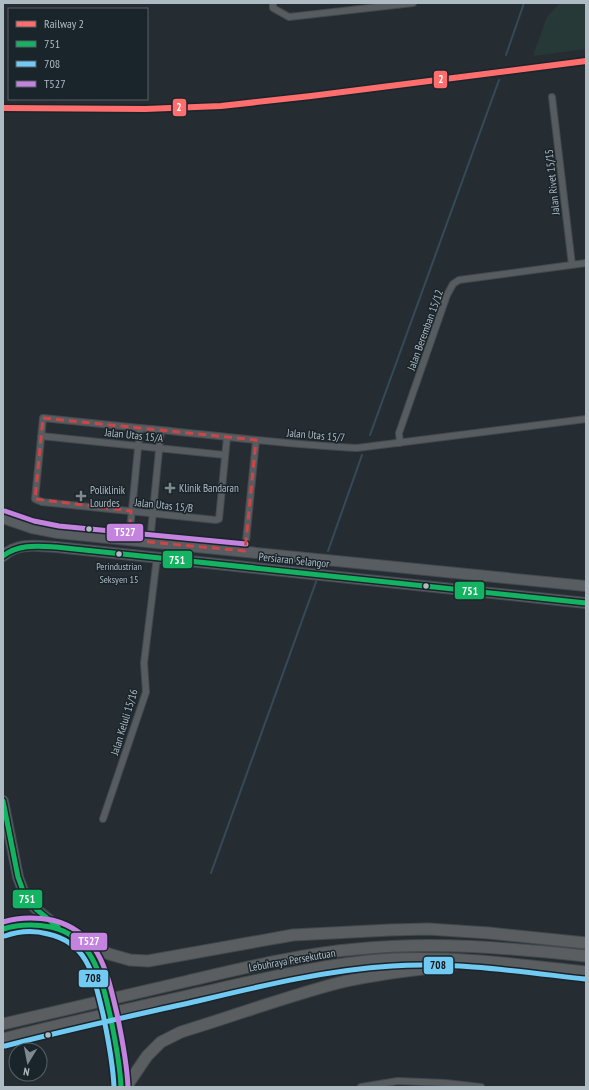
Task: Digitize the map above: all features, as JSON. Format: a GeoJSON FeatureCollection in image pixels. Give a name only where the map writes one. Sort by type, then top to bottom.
{"type":"FeatureCollection","features":[{"type":"Feature","properties":{"kind":"highway"},"geometry":{"type":"LineString","coordinates":[[77,938],[109,954],[130,960],[148,961],[293,935],[413,930],[489,933],[586,943]]}},
{"type":"Feature","properties":{"kind":"highway"},"geometry":{"type":"LineString","coordinates":[[429,945],[451,937],[489,933]]}},
{"type":"Feature","properties":{"kind":"highway","name":"Lebuhraya Persekutuan"},"geometry":{"type":"LineString","coordinates":[[3,1024],[293,958],[357,949],[429,945],[475,947],[586,956]]}},
{"type":"Feature","properties":{"kind":"highway","name":"Lebuhraya Persekutuan"},"geometry":{"type":"LineString","coordinates":[[3,1038],[297,972],[358,962],[430,958],[474,960],[586,972]]}},
{"type":"Feature","properties":{"kind":"highway"},"geometry":{"type":"LineString","coordinates":[[126,1087],[148,1056],[161,1042],[181,1032],[339,983],[386,973],[429,969],[474,960]]}},
{"type":"Feature","properties":{"kind":"main road","name":"Persiaran Selangor"},"geometry":{"type":"LineString","coordinates":[[3,518],[32,528],[58,532],[586,586]]}},
{"type":"Feature","properties":{"kind":"main road","name":"Persiaran Selangor"},"geometry":{"type":"LineString","coordinates":[[3,556],[9,550],[24,545],[56,547],[586,603]]}},
{"type":"Feature","properties":{"kind":"main road"},"geometry":{"type":"LineString","coordinates":[[3,801],[18,877],[25,896],[36,909],[58,927],[77,938],[91,954],[103,986],[112,1025],[120,1064],[121,1087]]}},
{"type":"Feature","properties":{"kind":"main road"},"geometry":{"type":"LineString","coordinates":[[3,929],[30,924],[58,927]]}},
{"type":"Feature","properties":{"kind":"street"},"geometry":{"type":"LineString","coordinates":[[273,3],[273,8],[289,17],[413,3]]}},
{"type":"Feature","properties":{"kind":"street","name":"Jalan Rivet 15/15"},"geometry":{"type":"LineString","coordinates":[[552,97],[572,265]]}},
{"type":"Feature","properties":{"kind":"street","name":"Jalan Beremban 15/12"},"geometry":{"type":"LineString","coordinates":[[400,443],[399,433],[446,295],[453,284],[459,280],[586,263]]}},
{"type":"Feature","properties":{"kind":"street","name":"Jalan Utas 15/7"},"geometry":{"type":"LineString","coordinates":[[43,418],[322,447],[357,448],[586,419]]}},
{"type":"Feature","properties":{"kind":"street","name":"Jalan Utas 15/B"},"geometry":{"type":"LineString","coordinates":[[43,418],[35,500],[153,514],[216,520],[219,519],[227,437]]}},
{"type":"Feature","properties":{"kind":"street"},"geometry":{"type":"LineString","coordinates":[[128,540],[140,428]]}},
{"type":"Feature","properties":{"kind":"street"},"geometry":{"type":"LineString","coordinates":[[150,542],[161,430]]}},
{"type":"Feature","properties":{"kind":"street","name":"Jalan Utas 15/A"},"geometry":{"type":"LineString","coordinates":[[41,436],[225,455]]}},
{"type":"Feature","properties":{"kind":"street"},"geometry":{"type":"LineString","coordinates":[[245,552],[256,440]]}},
{"type":"Feature","properties":{"kind":"street","name":"Jalan Keluli 15/16"},"geometry":{"type":"LineString","coordinates":[[103,819],[146,692],[144,663],[157,557]]}},
{"type":"Feature","properties":{"kind":"street"},"geometry":{"type":"LineString","coordinates":[[361,1087],[398,1081],[481,1087]]}},
{"type":"Feature","properties":{"kind":"highlighted area"},"geometry":{"type":"Polygon","coordinates":[[[43,418],[256,440],[245,551],[129,540],[131,511],[35,499],[43,418]]]}},
{"type":"Feature","properties":{"kind":"green space"},"geometry":{"type":"Polygon","coordinates":[[[560,3],[586,3],[586,49],[533,56],[547,17],[560,3]]]}},
{"type":"Feature","properties":{"kind":"waterway"},"geometry":{"type":"LineString","coordinates":[[506,55],[524,3]]}},
{"type":"Feature","properties":{"kind":"waterway"},"geometry":{"type":"LineString","coordinates":[[370,435],[499,80]]}},
{"type":"Feature","properties":{"kind":"waterway"},"geometry":{"type":"LineString","coordinates":[[328,551],[362,455]]}},
{"type":"Feature","properties":{"kind":"waterway"},"geometry":{"type":"LineString","coordinates":[[211,873],[317,579]]}},
{"type":"Feature","properties":{"kind":"rail line","name":"2"},"geometry":{"type":"LineString","coordinates":[[3,108],[145,109],[221,106],[586,61]]}},
{"type":"Feature","properties":{"kind":"transit line","name":"T527"},"geometry":{"type":"LineString","coordinates":[[5,511],[34,521],[59,526],[246,544]]}},
{"type":"Feature","properties":{"kind":"transit line","name":"751"},"geometry":{"type":"LineString","coordinates":[[3,556],[15,549],[35,546],[56,547],[586,603]]}},
{"type":"Feature","properties":{"kind":"transit line","name":"751"},"geometry":{"type":"LineString","coordinates":[[3,801],[18,877],[25,896],[36,909],[58,927]]}},
{"type":"Feature","properties":{"kind":"transit line","name":"T527"},"geometry":{"type":"LineString","coordinates":[[3,922],[28,918],[52,920],[68,926],[81,934],[91,944],[105,969],[113,998],[124,1050],[128,1087]]}},
{"type":"Feature","properties":{"kind":"transit line","name":"751"},"geometry":{"type":"LineString","coordinates":[[3,929],[27,925],[51,927],[66,932],[86,949],[99,973],[107,1001],[120,1069],[121,1087]]}},
{"type":"Feature","properties":{"kind":"transit line","name":"708"},"geometry":{"type":"LineString","coordinates":[[5,936],[26,932],[48,934],[73,945],[81,954],[88,964],[100,1001],[113,1068],[114,1087]]}},
{"type":"Feature","properties":{"kind":"transit line","name":"708"},"geometry":{"type":"LineString","coordinates":[[5,1046],[273,984],[368,968],[441,965],[585,979]]}},
{"type":"Feature","properties":{"kind":"place","name":"Klinik Bandaran"},"geometry":{"type":"Point","coordinates":[170,488]}},
{"type":"Feature","properties":{"kind":"place","name":"Poliklinik Lourdes"},"geometry":{"type":"Point","coordinates":[81,496]}},
{"type":"Feature","properties":{"kind":"place","name":"Perindustrian Seksyen 15"},"geometry":{"type":"Point","coordinates":[119,554]}}]}
